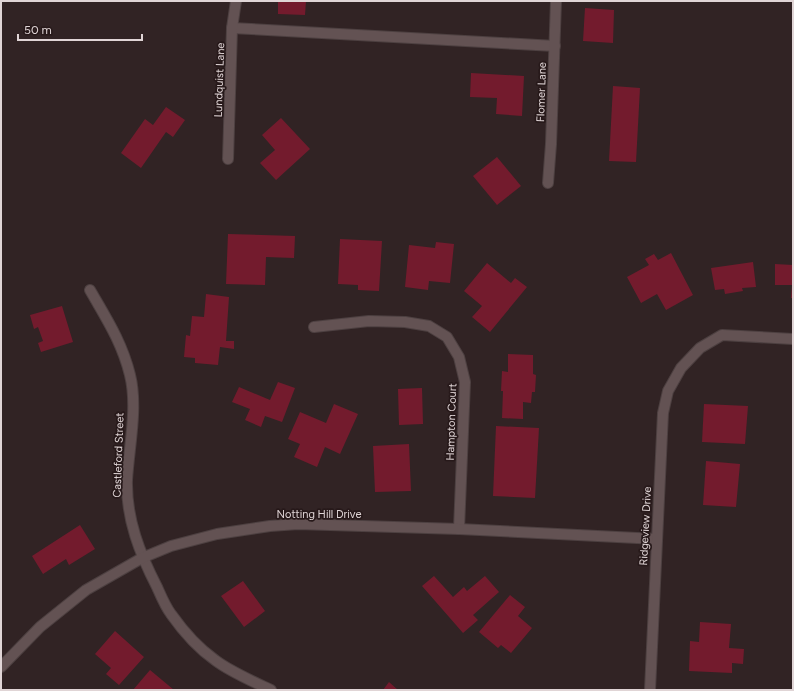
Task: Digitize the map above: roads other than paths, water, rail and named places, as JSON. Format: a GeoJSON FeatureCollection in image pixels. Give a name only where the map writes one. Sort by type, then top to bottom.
{"type":"FeatureCollection","features":[{"type":"Feature","properties":{"kind":"street","name":"Lundquist Lane"},"geometry":{"type":"LineString","coordinates":[[228,159],[232,28],[236,1]]}},
{"type":"Feature","properties":{"kind":"street","name":"Flomer Lane"},"geometry":{"type":"LineString","coordinates":[[548,183],[551,144],[556,1]]}},
{"type":"Feature","properties":{"kind":"street"},"geometry":{"type":"LineString","coordinates":[[232,28],[554,46]]}},
{"type":"Feature","properties":{"kind":"street","name":"Castleford Street"},"geometry":{"type":"LineString","coordinates":[[90,290],[115,333],[130,375],[132,400],[132,440],[127,481],[133,531],[142,558],[170,613],[192,640],[215,661],[271,690]]}},
{"type":"Feature","properties":{"kind":"street","name":"Hampton Court"},"geometry":{"type":"LineString","coordinates":[[314,327],[369,320],[405,322],[429,326],[447,337],[459,357],[466,382],[459,529]]}},
{"type":"Feature","properties":{"kind":"street","name":"Ridgeview Drive"},"geometry":{"type":"LineString","coordinates":[[650,690],[663,413],[668,391],[681,368],[700,348],[722,335],[793,339]]}},
{"type":"Feature","properties":{"kind":"street","name":"Notting Hill Drive"},"geometry":{"type":"LineString","coordinates":[[1,667],[40,627],[86,590],[142,558],[171,546],[217,534],[270,526],[298,524],[459,529],[657,539]]}}]}
